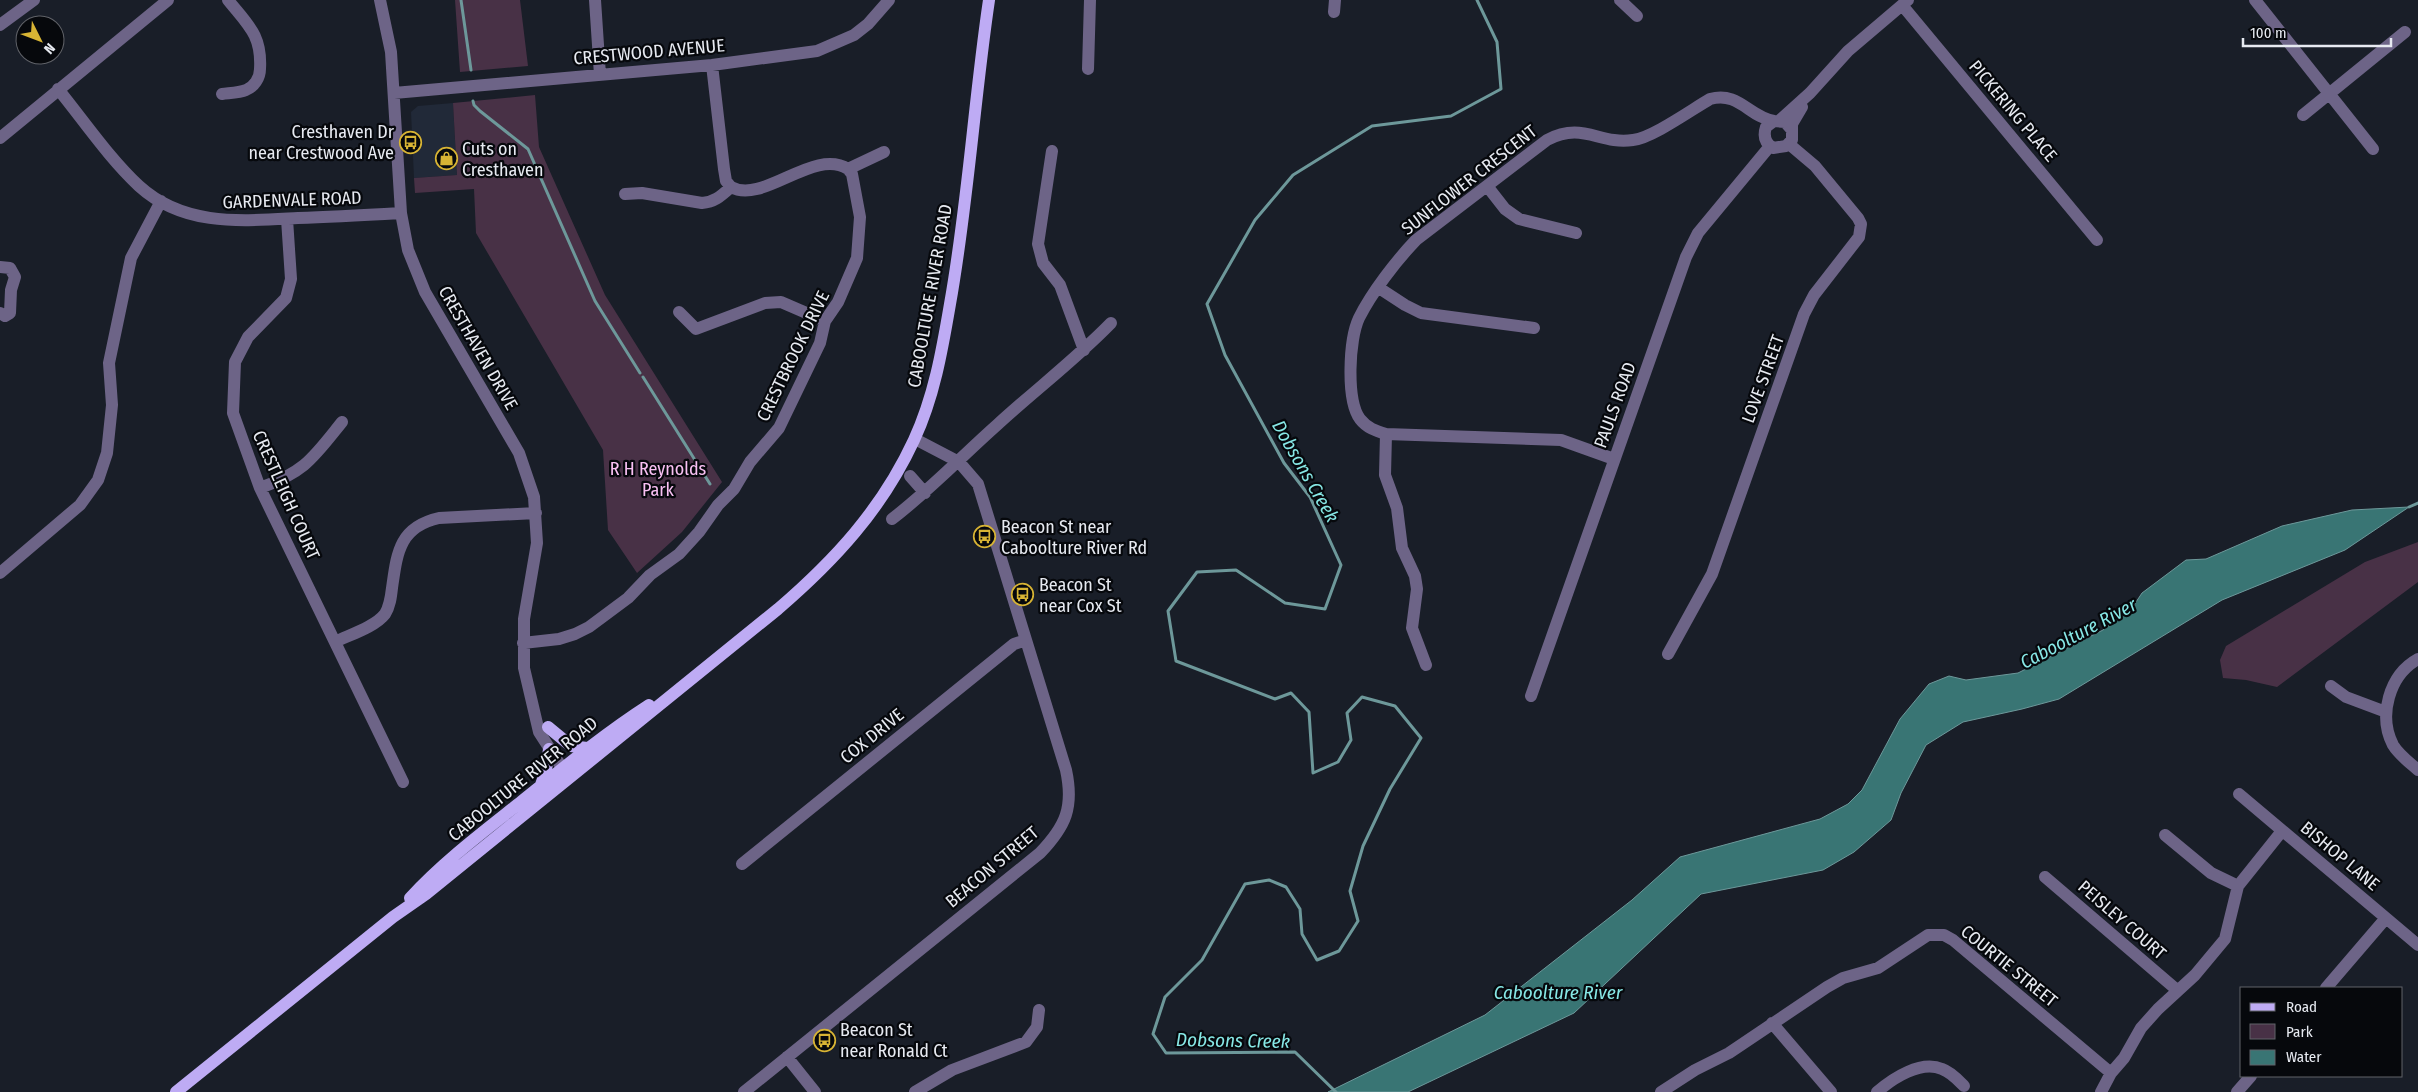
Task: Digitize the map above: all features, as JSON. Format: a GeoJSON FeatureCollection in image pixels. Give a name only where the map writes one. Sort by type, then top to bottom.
{"type":"FeatureCollection","features":[{"type":"Feature","properties":{"kind":"main road","name":"CABOOLTURE RIVER ROAD"},"geometry":{"type":"LineString","coordinates":[[176,1092],[393,917],[426,894],[568,772],[686,682],[819,574],[860,529],[878,503],[915,439],[936,379],[958,256],[978,77],[989,0]]}},
{"type":"Feature","properties":{"kind":"main road","name":"CABOOLTURE RIVER ROAD"},"geometry":{"type":"LineString","coordinates":[[393,917],[420,888],[476,838],[541,785],[568,772],[587,748],[632,716],[686,682]]}},
{"type":"Feature","properties":{"kind":"main road"},"geometry":{"type":"LineString","coordinates":[[548,728],[570,746],[587,748]]}},
{"type":"Feature","properties":{"kind":"main road"},"geometry":{"type":"LineString","coordinates":[[541,785],[546,770],[549,749]]}},
{"type":"Feature","properties":{"kind":"street"},"geometry":{"type":"LineString","coordinates":[[0,25],[34,0]]}},
{"type":"Feature","properties":{"kind":"street"},"geometry":{"type":"LineString","coordinates":[[0,138],[168,0]]}},
{"type":"Feature","properties":{"kind":"street"},"geometry":{"type":"LineString","coordinates":[[222,94],[246,90],[254,84],[260,75],[261,52],[258,42],[228,0]]}},
{"type":"Feature","properties":{"kind":"street","name":"CRESTHAVEN DRIVE"},"geometry":{"type":"LineString","coordinates":[[380,0],[391,52],[401,213],[408,250],[418,278],[519,453],[530,482],[536,513],[536,557],[524,619],[523,644],[527,682],[539,732],[549,749],[568,772]]}},
{"type":"Feature","properties":{"kind":"street"},"geometry":{"type":"LineString","coordinates":[[595,0],[600,75]]}},
{"type":"Feature","properties":{"kind":"street","name":"CRESTWOOD AVENUE"},"geometry":{"type":"LineString","coordinates":[[394,93],[712,65],[817,50],[836,44],[868,24],[889,0]]}},
{"type":"Feature","properties":{"kind":"street"},"geometry":{"type":"LineString","coordinates":[[1088,70],[1090,0]]}},
{"type":"Feature","properties":{"kind":"street"},"geometry":{"type":"LineString","coordinates":[[1620,0],[1637,16]]}},
{"type":"Feature","properties":{"kind":"street"},"geometry":{"type":"LineString","coordinates":[[1810,93],[1792,124],[1789,144],[1782,148],[1770,146],[1766,142],[1764,132],[1766,127],[1810,93],[1848,51],[1905,2]]}},
{"type":"Feature","properties":{"kind":"street","name":"PICKERING PLACE"},"geometry":{"type":"LineString","coordinates":[[1905,2],[2097,240]]}},
{"type":"Feature","properties":{"kind":"street"},"geometry":{"type":"LineString","coordinates":[[2262,2],[2373,149]]}},
{"type":"Feature","properties":{"kind":"street"},"geometry":{"type":"LineString","coordinates":[[2303,114],[2405,32]]}},
{"type":"Feature","properties":{"kind":"street"},"geometry":{"type":"LineString","coordinates":[[712,65],[726,181],[731,187],[740,192],[752,190],[815,167],[842,164],[848,168],[884,152]]}},
{"type":"Feature","properties":{"kind":"street","name":"GARDENVALE ROAD"},"geometry":{"type":"LineString","coordinates":[[58,89],[140,187],[187,214],[213,220],[287,219],[401,213]]}},
{"type":"Feature","properties":{"kind":"street","name":"SUNFLOWER CRESCENT"},"geometry":{"type":"LineString","coordinates":[[1614,459],[1561,440],[1386,434],[1372,430],[1361,420],[1352,398],[1353,342],[1355,328],[1360,316],[1401,256],[1416,240],[1547,140],[1558,134],[1580,132],[1621,140],[1633,140],[1646,136],[1710,99],[1720,96],[1729,97],[1768,120],[1777,120]]}},
{"type":"Feature","properties":{"kind":"street","name":"SUNFLOWER CRESCENT"},"geometry":{"type":"LineString","coordinates":[[1745,107],[1764,132]]}},
{"type":"Feature","properties":{"kind":"street"},"geometry":{"type":"LineString","coordinates":[[1777,120],[1785,122],[1792,130]]}},
{"type":"Feature","properties":{"kind":"street","name":"LOVE STREET"},"geometry":{"type":"LineString","coordinates":[[1668,654],[1712,574],[1804,314],[1814,295],[1860,237],[1861,224],[1858,218],[1815,166],[1789,144]]}},
{"type":"Feature","properties":{"kind":"street","name":"PAULS ROAD"},"geometry":{"type":"LineString","coordinates":[[1531,696],[1686,257],[1698,233],[1770,146]]}},
{"type":"Feature","properties":{"kind":"street"},"geometry":{"type":"LineString","coordinates":[[1052,151],[1038,244],[1044,264],[1060,285],[1084,350]]}},
{"type":"Feature","properties":{"kind":"street","name":"CRESTBROOK DRIVE"},"geometry":{"type":"LineString","coordinates":[[523,644],[559,639],[589,627],[628,598],[650,575],[679,554],[734,488],[750,462],[779,428],[816,352],[825,321],[838,302],[857,258],[860,217],[852,174],[848,168]]}},
{"type":"Feature","properties":{"kind":"street"},"geometry":{"type":"LineString","coordinates":[[1487,186],[1505,209],[1519,219],[1576,232]]}},
{"type":"Feature","properties":{"kind":"street"},"geometry":{"type":"LineString","coordinates":[[625,194],[642,194],[702,203],[720,198],[731,187]]}},
{"type":"Feature","properties":{"kind":"street"},"geometry":{"type":"LineString","coordinates":[[0,573],[80,505],[98,480],[107,453],[111,415],[109,364],[131,258],[162,201]]}},
{"type":"Feature","properties":{"kind":"street","name":"CRESTLEIGH COURT"},"geometry":{"type":"LineString","coordinates":[[287,219],[291,279],[286,298],[248,337],[235,362],[233,413],[260,488],[402,782]]}},
{"type":"Feature","properties":{"kind":"street"},"geometry":{"type":"LineString","coordinates":[[0,267],[10,268],[15,277],[11,290],[10,313],[5,316],[0,313]]}},
{"type":"Feature","properties":{"kind":"street"},"geometry":{"type":"LineString","coordinates":[[1379,288],[1421,313],[1534,328]]}},
{"type":"Feature","properties":{"kind":"street"},"geometry":{"type":"LineString","coordinates":[[679,312],[696,329],[765,303],[781,302],[825,321]]}},
{"type":"Feature","properties":{"kind":"street"},"geometry":{"type":"LineString","coordinates":[[892,519],[925,493],[1007,416],[1084,350],[1111,322]]}},
{"type":"Feature","properties":{"kind":"street"},"geometry":{"type":"LineString","coordinates":[[260,488],[286,478],[309,462],[342,422]]}},
{"type":"Feature","properties":{"kind":"street"},"geometry":{"type":"LineString","coordinates":[[1386,434],[1385,475],[1397,508],[1402,548],[1415,576],[1417,589],[1412,628],[1426,665]]}},
{"type":"Feature","properties":{"kind":"street","name":"BEACON STREET"},"geometry":{"type":"LineString","coordinates":[[744,1092],[1040,852],[1059,830],[1068,807],[1070,788],[978,484],[959,462],[915,439]]}},
{"type":"Feature","properties":{"kind":"street"},"geometry":{"type":"LineString","coordinates":[[910,476],[925,493]]}},
{"type":"Feature","properties":{"kind":"street"},"geometry":{"type":"LineString","coordinates":[[334,642],[368,625],[386,612],[390,602],[399,550],[405,537],[415,527],[426,521],[439,518],[536,513]]}},
{"type":"Feature","properties":{"kind":"street","name":"COX DRIVE"},"geometry":{"type":"LineString","coordinates":[[742,864],[1014,644],[1026,640]]}},
{"type":"Feature","properties":{"kind":"street"},"geometry":{"type":"LineString","coordinates":[[2418,659],[2411,663],[2393,687],[2387,701],[2386,712],[2387,726],[2394,747],[2418,770]]}},
{"type":"Feature","properties":{"kind":"street"},"geometry":{"type":"LineString","coordinates":[[2331,686],[2346,697],[2386,712]]}},
{"type":"Feature","properties":{"kind":"street","name":"CRESTHAVEN DRIVE"},"geometry":{"type":"LineString","coordinates":[[535,709],[548,728],[568,772]]}},
{"type":"Feature","properties":{"kind":"street","name":"BISHOP LANE"},"geometry":{"type":"LineString","coordinates":[[2239,794],[2418,945]]}},
{"type":"Feature","properties":{"kind":"street"},"geometry":{"type":"LineString","coordinates":[[2100,1092],[2111,1073],[2124,1058],[2141,1028],[2177,990],[2195,975],[2224,939],[2238,886],[2282,831]]}},
{"type":"Feature","properties":{"kind":"street"},"geometry":{"type":"LineString","coordinates":[[2165,835],[2211,873],[2238,886]]}},
{"type":"Feature","properties":{"kind":"street","name":"PEISLEY COURT"},"geometry":{"type":"LineString","coordinates":[[2045,877],[2177,990]]}},
{"type":"Feature","properties":{"kind":"street"},"geometry":{"type":"LineString","coordinates":[[2327,987],[2386,918]]}},
{"type":"Feature","properties":{"kind":"street","name":"COURTIE STREET"},"geometry":{"type":"LineString","coordinates":[[1661,1092],[1695,1070],[1707,1065],[1843,978],[1878,968],[1928,935],[1936,934],[1953,940],[2111,1073]]}},
{"type":"Feature","properties":{"kind":"street"},"geometry":{"type":"LineString","coordinates":[[914,1092],[952,1070],[1026,1042],[1037,1027],[1039,1010]]}},
{"type":"Feature","properties":{"kind":"street"},"geometry":{"type":"LineString","coordinates":[[1772,1023],[1831,1092]]}},
{"type":"Feature","properties":{"kind":"street"},"geometry":{"type":"LineString","coordinates":[[787,1057],[815,1092]]}},
{"type":"Feature","properties":{"kind":"street"},"geometry":{"type":"LineString","coordinates":[[1877,1092],[1896,1077],[1931,1067],[1949,1072],[1964,1086]]}},
{"type":"Feature","properties":{"kind":"street"},"geometry":{"type":"LineString","coordinates":[[2237,1092],[2250,1077]]}},
{"type":"Feature","properties":{"kind":"shaded area"},"geometry":{"type":"Polygon","coordinates":[[[453,103],[457,175],[414,178],[411,112],[418,106],[453,103]]]}},
{"type":"Feature","properties":{"kind":"green space"},"geometry":{"type":"Polygon","coordinates":[[[455,0],[520,0],[528,66],[460,72],[455,0]]]}},
{"type":"Feature","properties":{"kind":"green space","name":"R H Reynolds Park"},"geometry":{"type":"Polygon","coordinates":[[[535,95],[539,147],[605,295],[722,482],[682,532],[637,573],[608,530],[603,450],[476,233],[474,189],[415,193],[414,178],[457,175],[453,103],[535,95]]]}},
{"type":"Feature","properties":{"kind":"green space"},"geometry":{"type":"Polygon","coordinates":[[[2418,542],[2418,582],[2277,687],[2246,680],[2223,678],[2220,660],[2226,646],[2365,562],[2418,542]]]}},
{"type":"Feature","properties":{"kind":"water","name":"Caboolture River"},"geometry":{"type":"Polygon","coordinates":[[[2409,507],[2345,550],[2222,600],[2059,699],[1963,722],[1926,745],[1901,793],[1891,820],[1854,852],[1823,870],[1701,894],[1574,1013],[1408,1092],[1328,1092],[1485,1015],[1632,900],[1680,857],[1820,819],[1848,804],[1862,790],[1900,719],[1929,684],[1949,676],[1966,680],[2018,673],[2103,630],[2134,605],[2142,593],[2186,560],[2206,559],[2282,526],[2352,510],[2409,507]]]}},
{"type":"Feature","properties":{"kind":"waterway"},"geometry":{"type":"LineString","coordinates":[[461,0],[471,70]]}},
{"type":"Feature","properties":{"kind":"waterway","name":"Dobsons Creek"},"geometry":{"type":"LineString","coordinates":[[1336,1092],[1295,1052],[1166,1053],[1153,1034],[1165,997],[1202,960],[1245,884],[1269,880],[1286,887],[1300,909],[1302,934],[1317,960],[1339,951],[1358,921],[1350,891],[1363,846],[1390,789],[1421,738],[1395,706],[1362,697],[1347,713],[1351,740],[1338,762],[1313,773],[1309,712],[1291,693],[1275,699],[1176,661],[1168,611],[1197,572],[1236,570],[1285,603],[1325,609],[1341,565],[1310,497],[1284,463],[1225,355],[1207,304],[1255,220],[1293,175],[1372,126],[1451,116],[1501,89],[1497,42],[1477,0]]}},
{"type":"Feature","properties":{"kind":"waterway"},"geometry":{"type":"LineString","coordinates":[[473,101],[480,111],[528,149],[595,301],[640,373]]}},
{"type":"Feature","properties":{"kind":"waterway"},"geometry":{"type":"LineString","coordinates":[[643,377],[710,484]]}},
{"type":"Feature","properties":{"kind":"waterway","name":"Caboolture River"},"geometry":{"type":"LineString","coordinates":[[2409,507],[2418,503]]}},
{"type":"Feature","properties":{"kind":"place","name":"Cresthaven Dr near Crestwood Ave"},"geometry":{"type":"Point","coordinates":[410,142]}},
{"type":"Feature","properties":{"kind":"place","name":"Cuts on Cresthaven"},"geometry":{"type":"Point","coordinates":[446,159]}},
{"type":"Feature","properties":{"kind":"place","name":"Beacon St near Caboolture River Rd"},"geometry":{"type":"Point","coordinates":[985,537]}},
{"type":"Feature","properties":{"kind":"place","name":"Beacon St near Cox St"},"geometry":{"type":"Point","coordinates":[1023,595]}},
{"type":"Feature","properties":{"kind":"place","name":"Beacon St near Ronald Ct"},"geometry":{"type":"Point","coordinates":[824,1040]}}]}
